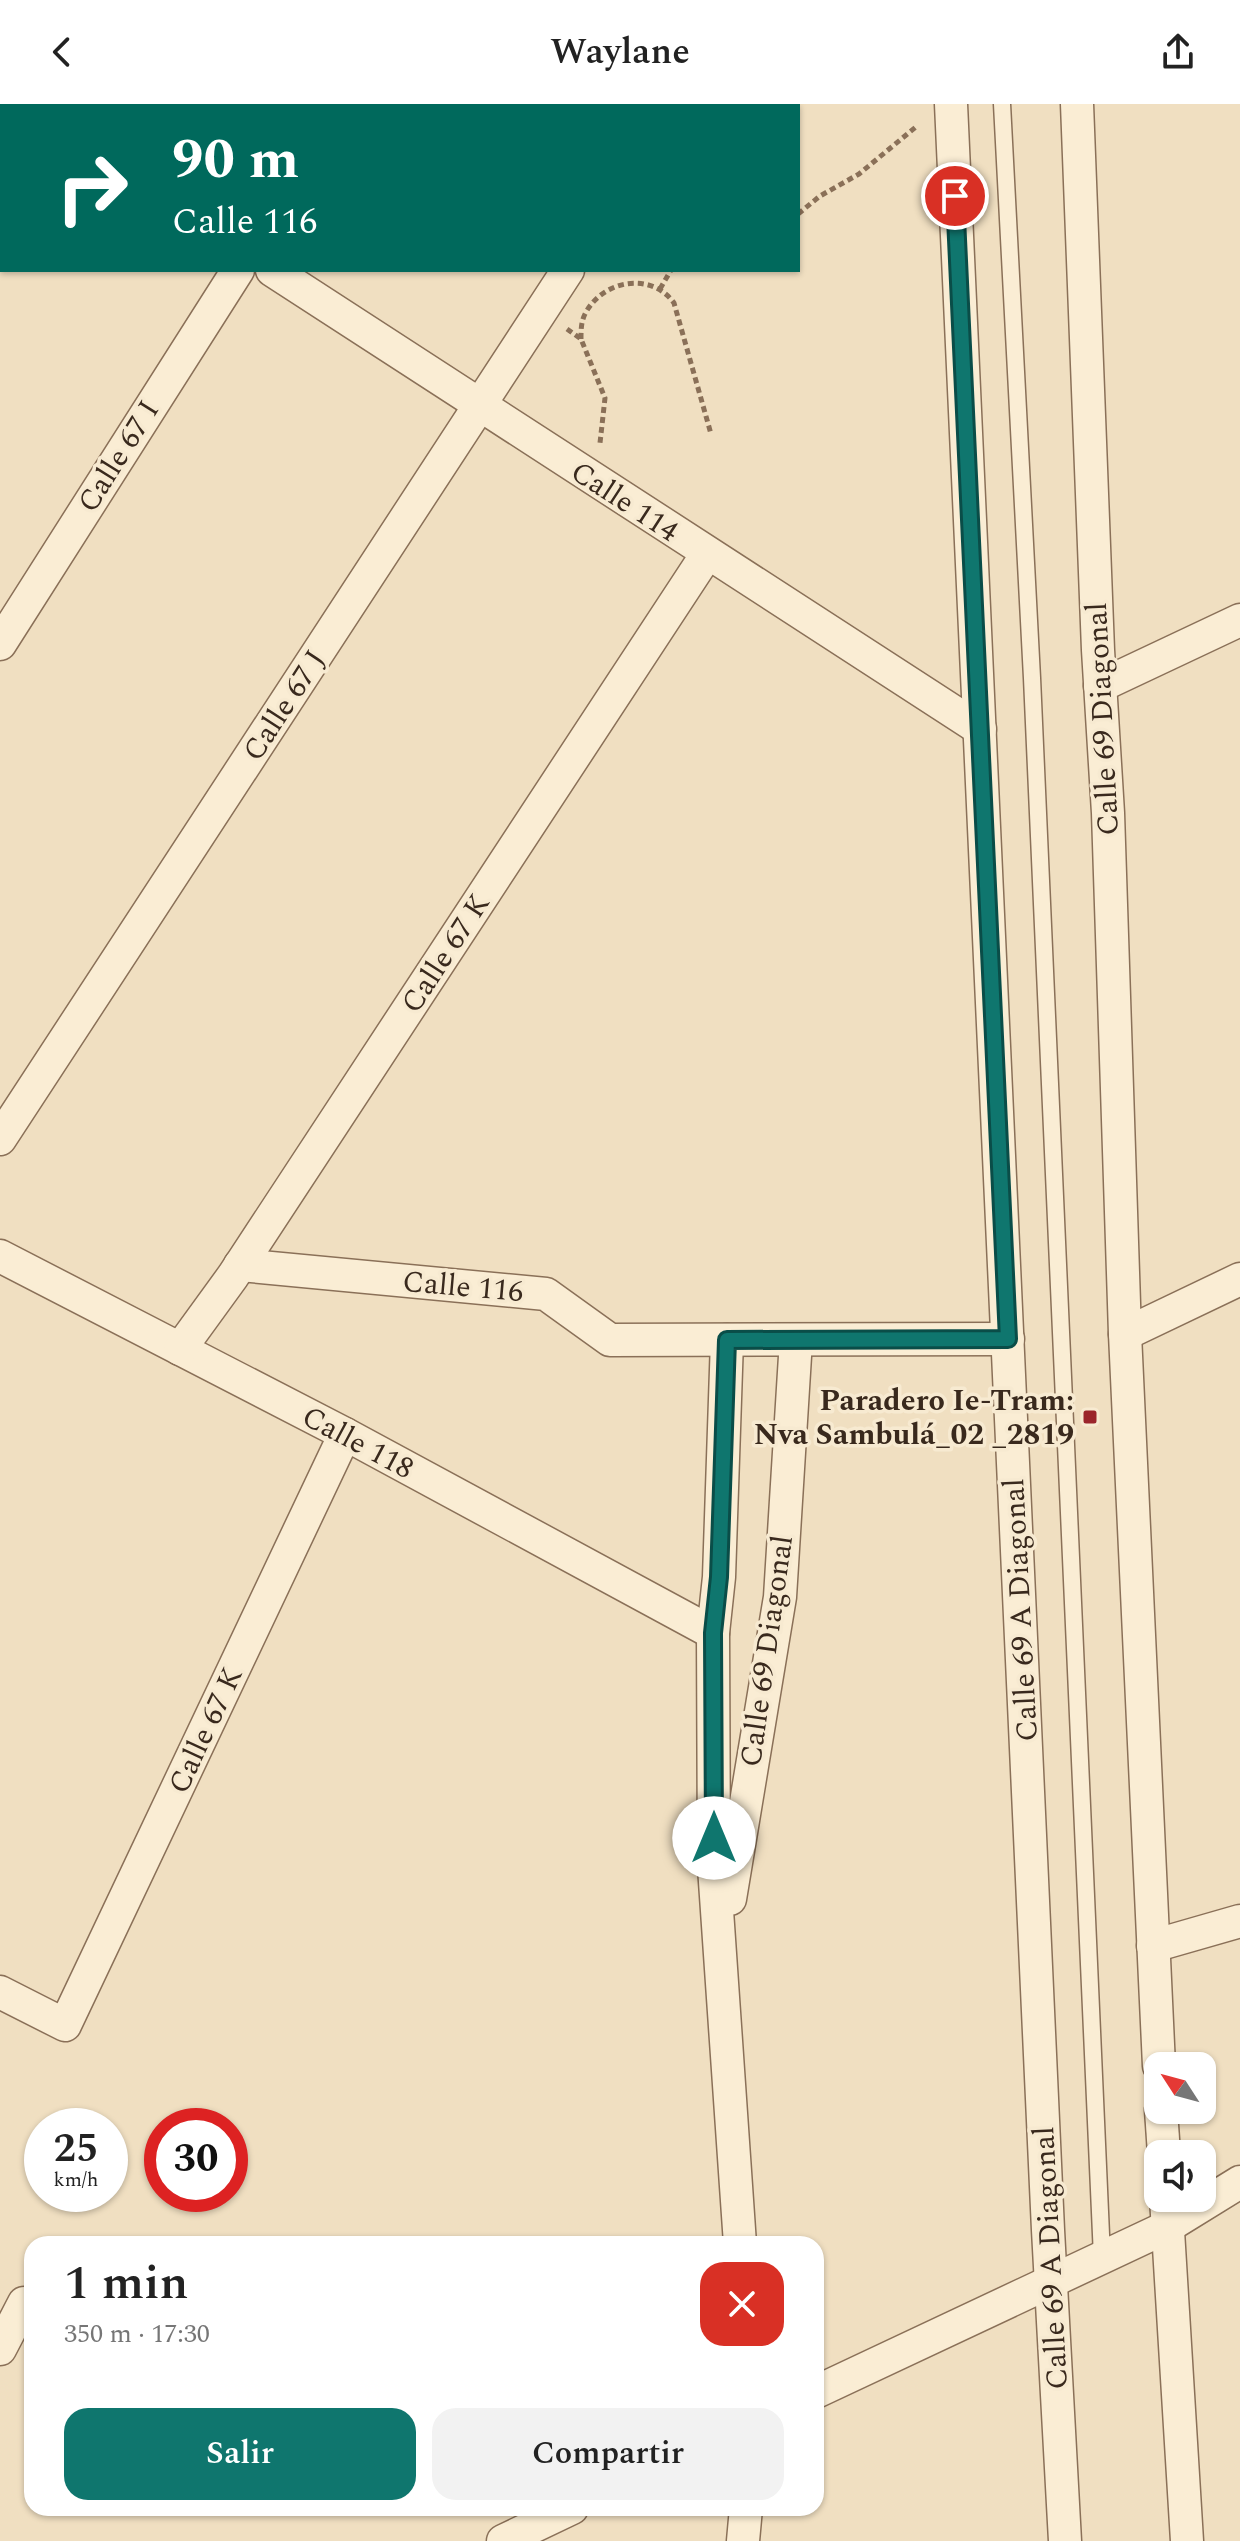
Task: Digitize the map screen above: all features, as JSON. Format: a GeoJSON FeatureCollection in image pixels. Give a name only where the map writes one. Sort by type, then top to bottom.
{"type":"FeatureCollection","features":[{"type":"Feature","properties":{"kind":"street","name":"Calle 69 Diagonal"},"geometry":{"type":"LineString","coordinates":[[1077,104],[1100,686],[1108,813],[1125,1334]]}},
{"type":"Feature","properties":{"kind":"street","name":"Calle 69 A Diagonal"},"geometry":{"type":"LineString","coordinates":[[938,111],[980,729],[1050,2281],[1065,2541]]}},
{"type":"Feature","properties":{"kind":"street","name":"Calle 114"},"geometry":{"type":"LineString","coordinates":[[275,272],[980,729]]}},
{"type":"Feature","properties":{"kind":"street","name":"Calle 67 J"},"geometry":{"type":"LineString","coordinates":[[0,1139],[567,272]]}},
{"type":"Feature","properties":{"kind":"street","name":"Calle 67 I"},"geometry":{"type":"LineString","coordinates":[[0,644],[225,273]]}},
{"type":"Feature","properties":{"kind":"street","name":"Calle 67 K"},"geometry":{"type":"LineString","coordinates":[[180,1349],[240,1265],[707,554]]}},
{"type":"Feature","properties":{"kind":"street"},"geometry":{"type":"LineString","coordinates":[[1100,686],[1240,620]]}},
{"type":"Feature","properties":{"kind":"street","name":"Calle 118"},"geometry":{"type":"LineString","coordinates":[[0,1256],[345,1434],[713,1633]]}},
{"type":"Feature","properties":{"kind":"street","name":"Calle 116"},"geometry":{"type":"LineString","coordinates":[[240,1265],[546,1294],[610,1340],[1008,1339]]}},
{"type":"Feature","properties":{"kind":"street"},"geometry":{"type":"LineString","coordinates":[[1158,2052],[1125,1334],[1240,1279]]}},
{"type":"Feature","properties":{"kind":"street","name":"Calle 69 Diagonal"},"geometry":{"type":"LineString","coordinates":[[727,1340],[719,1577],[713,1633],[714,1867],[739,2236]]}},
{"type":"Feature","properties":{"kind":"street","name":"Calle 69 Diagonal"},"geometry":{"type":"LineString","coordinates":[[721,1961],[780,1597],[796,1340]]}},
{"type":"Feature","properties":{"kind":"street","name":"Calle 67 K"},"geometry":{"type":"LineString","coordinates":[[0,1992],[65,2025],[345,1434]]}},
{"type":"Feature","properties":{"kind":"street"},"geometry":{"type":"LineString","coordinates":[[1153,1946],[1240,1921]]}},
{"type":"Feature","properties":{"kind":"street"},"geometry":{"type":"LineString","coordinates":[[1216,2192],[1240,2182]]}},
{"type":"Feature","properties":{"kind":"street"},"geometry":{"type":"LineString","coordinates":[[824,2388],[1102,2257],[1167,2212]]}},
{"type":"Feature","properties":{"kind":"street"},"geometry":{"type":"LineString","coordinates":[[1167,2212],[1187,2541]]}},
{"type":"Feature","properties":{"kind":"street"},"geometry":{"type":"LineString","coordinates":[[0,2349],[24,2303]]}},
{"type":"Feature","properties":{"kind":"street"},"geometry":{"type":"LineString","coordinates":[[503,2541],[555,2516]]}},
{"type":"Feature","properties":{"kind":"street"},"geometry":{"type":"LineString","coordinates":[[743,2541],[745,2516]]}},
{"type":"Feature","properties":{"kind":"lane"},"geometry":{"type":"LineString","coordinates":[[1002,104],[1032,678],[1102,2257]]}},
{"type":"Feature","properties":{"kind":"path"},"geometry":{"type":"LineString","coordinates":[[800,212],[820,196],[859,174],[938,111]]}},
{"type":"Feature","properties":{"kind":"path"},"geometry":{"type":"LineString","coordinates":[[660,289],[670,272]]}},
{"type":"Feature","properties":{"kind":"path"},"geometry":{"type":"LineString","coordinates":[[600,444],[605,398],[581,339],[586,313],[608,291],[640,282],[660,289],[674,303],[711,434]]}},
{"type":"Feature","properties":{"kind":"path"},"geometry":{"type":"LineString","coordinates":[[556,322],[581,339]]}},
{"type":"Feature","properties":{"kind":"place","name":"Paradero Ie-Tram: Nva Sambulá_02 _2819"},"geometry":{"type":"Point","coordinates":[1090,1417]}},
{"type":"Feature","properties":{"kind":"route"},"geometry":{"type":"LineString","coordinates":[[714,1838],[713,1633],[719,1577],[727,1340],[1008,1339],[955,196]]}}]}
